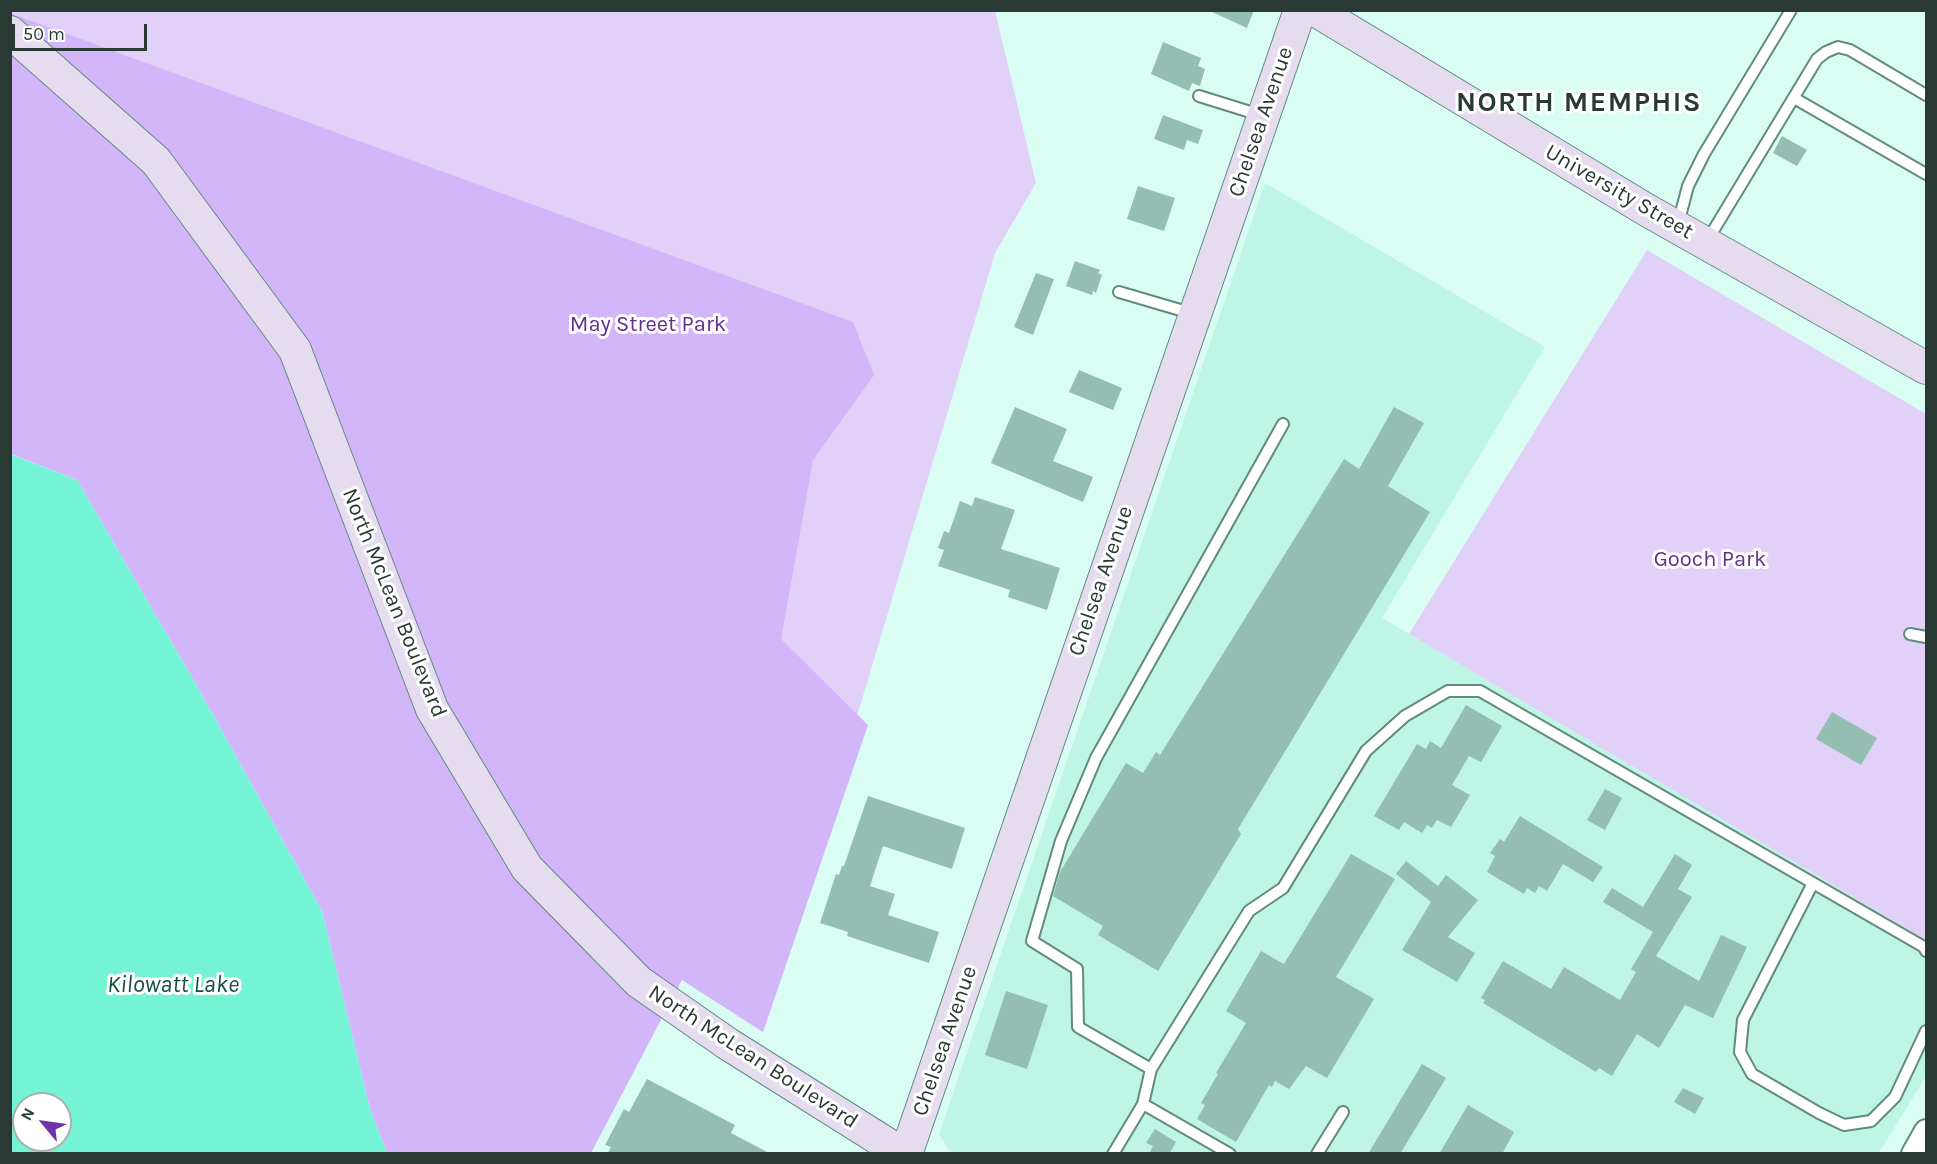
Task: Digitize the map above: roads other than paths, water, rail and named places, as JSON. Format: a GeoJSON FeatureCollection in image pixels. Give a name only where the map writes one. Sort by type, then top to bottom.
{"type":"FeatureCollection","features":[{"type":"Feature","properties":{"kind":"main road","name":"Chelsea Avenue"},"geometry":{"type":"LineString","coordinates":[[905,1154],[1300,10]]}},
{"type":"Feature","properties":{"kind":"main road","name":"University Street"},"geometry":{"type":"LineString","coordinates":[[1315,10],[1678,228],[1926,368]]}},
{"type":"Feature","properties":{"kind":"main road","name":"North McLean Boulevard"},"geometry":{"type":"LineString","coordinates":[[10,32],[156,161],[295,350],[432,709],[527,868],[639,982],[728,1044],[905,1154]]}},
{"type":"Feature","properties":{"kind":"street"},"geometry":{"type":"LineString","coordinates":[[1913,1154],[1926,1131]]}},
{"type":"Feature","properties":{"kind":"lane"},"geometry":{"type":"LineString","coordinates":[[1678,228],[1688,186],[1704,154],[1791,10]]}},
{"type":"Feature","properties":{"kind":"lane"},"geometry":{"type":"LineString","coordinates":[[1706,243],[1817,59],[1838,47],[1850,50],[1926,95]]}},
{"type":"Feature","properties":{"kind":"lane"},"geometry":{"type":"LineString","coordinates":[[1199,96],[1263,116]]}},
{"type":"Feature","properties":{"kind":"lane"},"geometry":{"type":"LineString","coordinates":[[1794,98],[1926,174]]}},
{"type":"Feature","properties":{"kind":"lane"},"geometry":{"type":"LineString","coordinates":[[1119,292],[1194,314]]}},
{"type":"Feature","properties":{"kind":"lane"},"geometry":{"type":"LineString","coordinates":[[1151,1069],[1078,1027],[1077,969],[1032,941],[1061,840],[1096,758],[1283,424]]}},
{"type":"Feature","properties":{"kind":"lane"},"geometry":{"type":"LineString","coordinates":[[1910,634],[1926,637]]}},
{"type":"Feature","properties":{"kind":"lane"},"geometry":{"type":"LineString","coordinates":[[1113,1154],[1143,1104],[1151,1069],[1249,911],[1283,888],[1366,751],[1405,716],[1448,691],[1480,691],[1924,947],[1926,951]]}},
{"type":"Feature","properties":{"kind":"lane"},"geometry":{"type":"LineString","coordinates":[[1813,883],[1743,1020],[1740,1052],[1752,1074],[1844,1125],[1871,1122],[1894,1097],[1926,1031]]}},
{"type":"Feature","properties":{"kind":"lane"},"geometry":{"type":"LineString","coordinates":[[1143,1104],[1230,1154]]}},
{"type":"Feature","properties":{"kind":"lane"},"geometry":{"type":"LineString","coordinates":[[1317,1154],[1343,1113]]}},
{"type":"Feature","properties":{"kind":"water","name":"Kilowatt Lake"},"geometry":{"type":"Polygon","coordinates":[[[10,454],[77,480],[197,686],[322,911],[370,1109],[387,1153],[11,1153],[10,454]]]}},
{"type":"Feature","properties":{"kind":"district","name":"NORTH MEMPHIS"},"geometry":{"type":"Point","coordinates":[1579,103]}},
{"type":"Feature","properties":{"kind":"park label","name":"May Street Park"},"geometry":{"type":"Point","coordinates":[648,325]}},
{"type":"Feature","properties":{"kind":"park label","name":"Gooch Park"},"geometry":{"type":"Point","coordinates":[1710,560]}}]}
